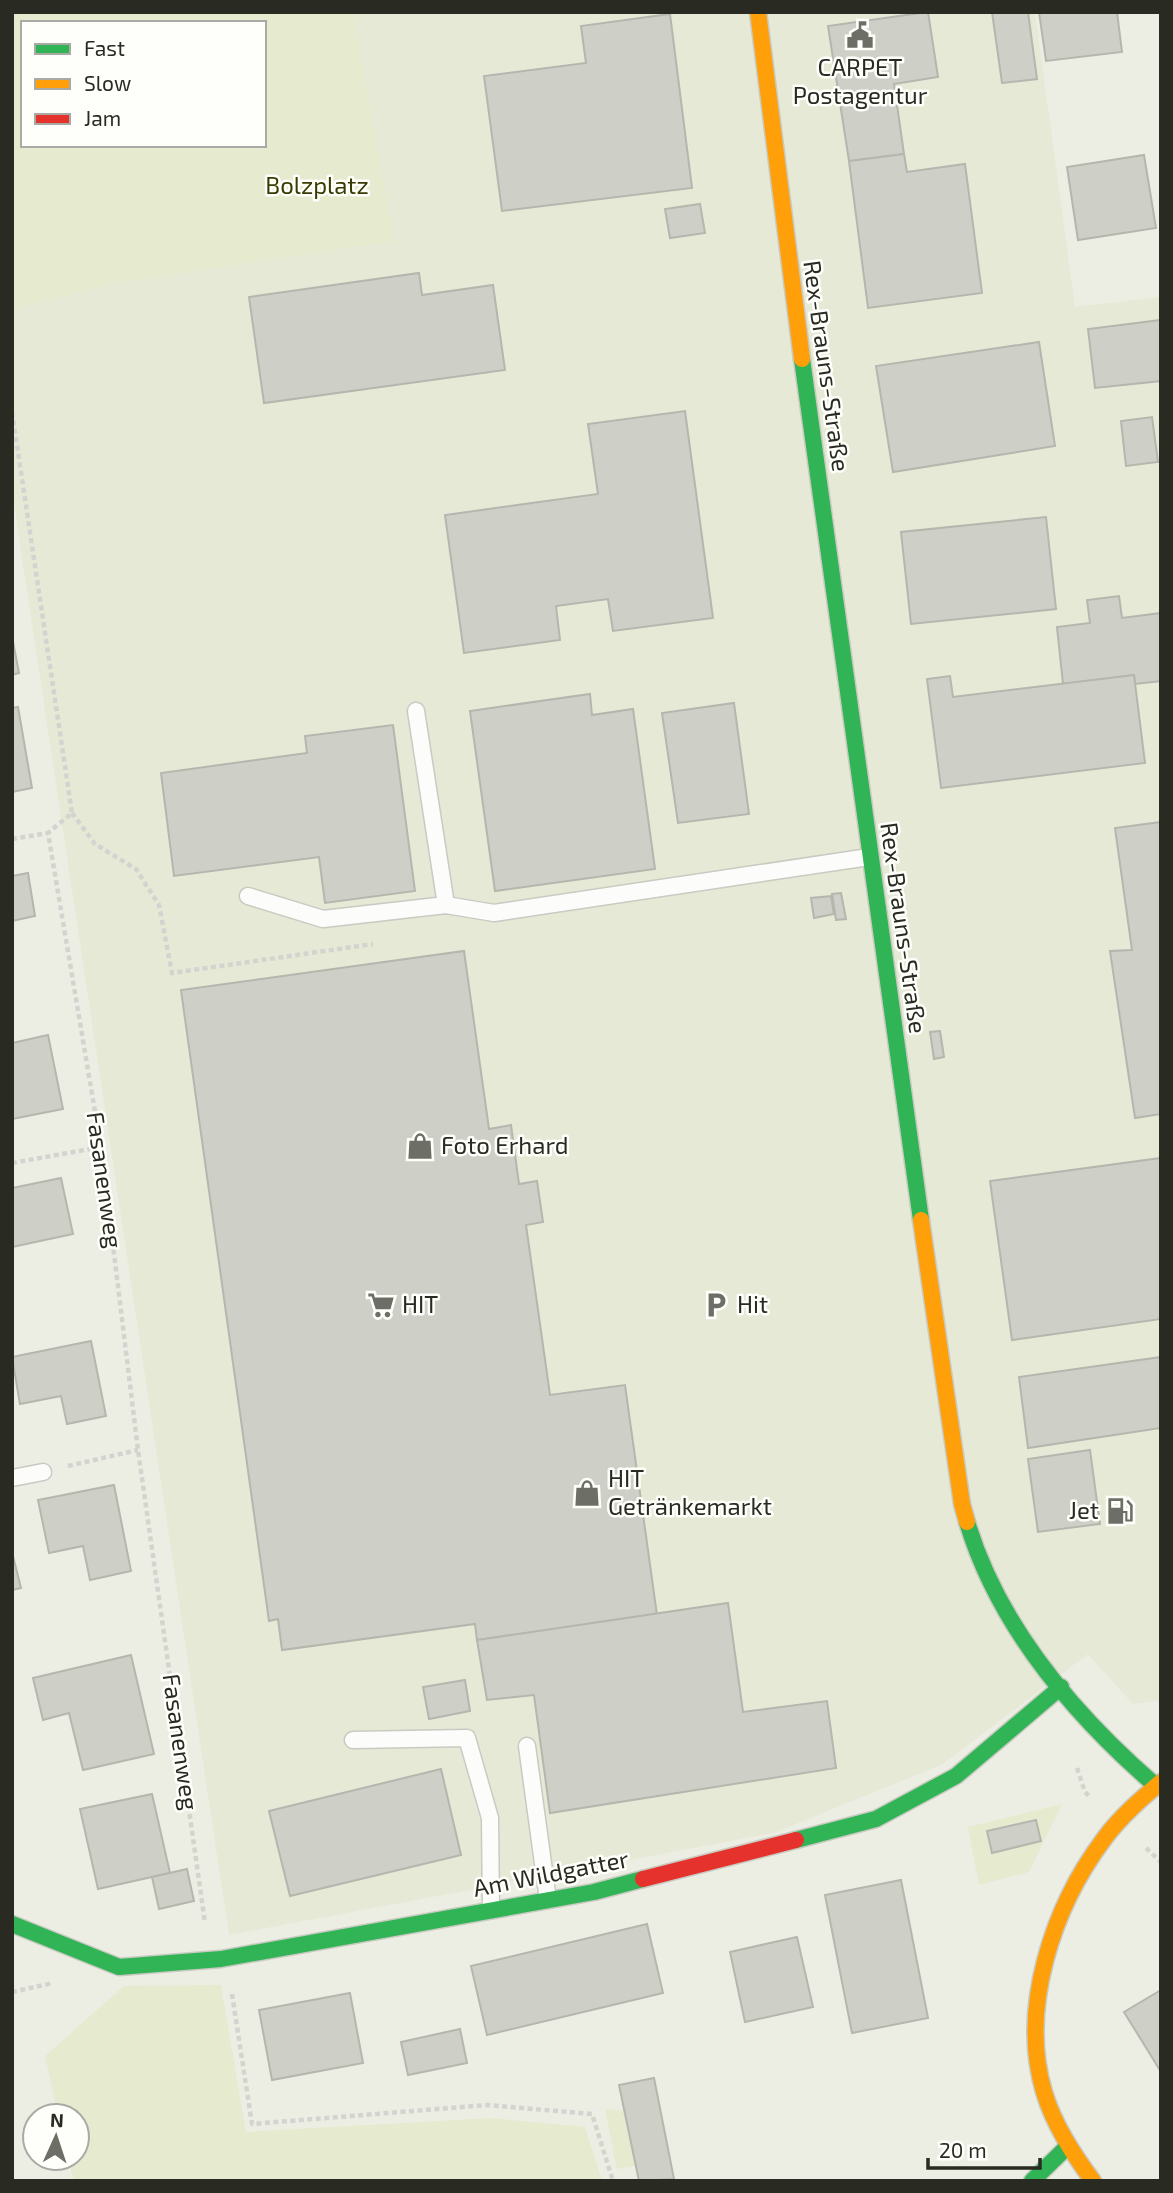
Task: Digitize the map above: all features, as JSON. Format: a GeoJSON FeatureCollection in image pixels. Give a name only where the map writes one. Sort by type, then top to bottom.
{"type":"FeatureCollection","features":[{"type":"Feature","properties":{"kind":"street","name":"Rex-Brauns-Straße"},"geometry":{"type":"LineString","coordinates":[[758,12],[762,59],[869,857],[962,1504],[971,1541],[984,1573],[1020,1633],[1109,1743],[1159,1784]]}},
{"type":"Feature","properties":{"kind":"street","name":"Am Wildgatter"},"geometry":{"type":"LineString","coordinates":[[12,1924],[119,1967],[221,1959],[594,1892],[876,1819],[956,1776],[1061,1687]]}},
{"type":"Feature","properties":{"kind":"street"},"geometry":{"type":"LineString","coordinates":[[1093,2181],[1067,2147],[1048,2102],[1038,2062],[1038,2016],[1044,1969],[1055,1928],[1079,1875],[1117,1822],[1159,1784]]}},
{"type":"Feature","properties":{"kind":"street"},"geometry":{"type":"LineString","coordinates":[[1031,2181],[1067,2147]]}},
{"type":"Feature","properties":{"kind":"lane"},"geometry":{"type":"LineString","coordinates":[[416,711],[446,905]]}},
{"type":"Feature","properties":{"kind":"lane"},"geometry":{"type":"LineString","coordinates":[[248,896],[323,919],[446,905],[494,913],[869,857]]}},
{"type":"Feature","properties":{"kind":"lane"},"geometry":{"type":"LineString","coordinates":[[12,1478],[43,1472]]}},
{"type":"Feature","properties":{"kind":"lane"},"geometry":{"type":"LineString","coordinates":[[353,1740],[467,1738],[490,1818],[491,1910]]}},
{"type":"Feature","properties":{"kind":"lane"},"geometry":{"type":"LineString","coordinates":[[527,1746],[548,1900]]}},
{"type":"Feature","properties":{"kind":"path"},"geometry":{"type":"LineString","coordinates":[[12,412],[72,813],[48,833],[12,839]]}},
{"type":"Feature","properties":{"kind":"path","name":"Fasanenweg"},"geometry":{"type":"LineString","coordinates":[[48,833],[101,1147],[138,1450],[205,1922],[230,1985],[252,2124],[487,2105],[592,2114],[613,2181]]}},
{"type":"Feature","properties":{"kind":"path"},"geometry":{"type":"LineString","coordinates":[[12,1163],[101,1147]]}},
{"type":"Feature","properties":{"kind":"path"},"geometry":{"type":"LineString","coordinates":[[43,1472],[138,1450]]}},
{"type":"Feature","properties":{"kind":"shaded area"},"geometry":{"type":"Polygon","coordinates":[[[353,12],[1035,12],[1075,307],[1161,297],[1161,1700],[1133,1704],[1088,1654],[943,1764],[774,1833],[229,1935],[12,491],[12,310],[112,284],[393,241],[353,12]]]}},
{"type":"Feature","properties":{"kind":"green space","name":"Bolzplatz"},"geometry":{"type":"Polygon","coordinates":[[[12,12],[353,12],[394,241],[112,284],[12,310],[12,12]]]}},
{"type":"Feature","properties":{"kind":"green space"},"geometry":{"type":"Polygon","coordinates":[[[1062,1804],[1029,1872],[979,1885],[968,1827],[1062,1804]]]}},
{"type":"Feature","properties":{"kind":"green space"},"geometry":{"type":"Polygon","coordinates":[[[221,1985],[246,2132],[491,2118],[585,2127],[602,2181],[74,2181],[72,2172],[91,2172],[91,2102],[55,2102],[45,2056],[124,1986],[221,1985]]]}},
{"type":"Feature","properties":{"kind":"green space"},"geometry":{"type":"Polygon","coordinates":[[[605,2109],[625,2111],[636,2166],[617,2169],[605,2109]]]}},
{"type":"Feature","properties":{"kind":"building"},"geometry":{"type":"Polygon","coordinates":[[[928,12],[938,77],[894,84],[904,154],[849,161],[828,26],[928,12]]]}},
{"type":"Feature","properties":{"kind":"building"},"geometry":{"type":"Polygon","coordinates":[[[992,12],[1028,12],[1037,79],[1002,83],[992,12]]]}},
{"type":"Feature","properties":{"kind":"building"},"geometry":{"type":"Polygon","coordinates":[[[1039,12],[1117,12],[1122,52],[1046,61],[1039,12]]]}},
{"type":"Feature","properties":{"kind":"building"},"geometry":{"type":"Polygon","coordinates":[[[670,14],[692,188],[502,211],[484,76],[586,63],[581,26],[670,14]]]}},
{"type":"Feature","properties":{"kind":"building"},"geometry":{"type":"Polygon","coordinates":[[[904,154],[907,172],[965,164],[982,293],[868,308],[849,161],[904,154]]]}},
{"type":"Feature","properties":{"kind":"building"},"geometry":{"type":"Polygon","coordinates":[[[1144,155],[1156,228],[1078,240],[1067,167],[1144,155]]]}},
{"type":"Feature","properties":{"kind":"building"},"geometry":{"type":"Polygon","coordinates":[[[700,204],[705,233],[670,238],[665,209],[700,204]]]}},
{"type":"Feature","properties":{"kind":"building"},"geometry":{"type":"Polygon","coordinates":[[[419,273],[422,295],[493,285],[505,370],[264,403],[249,297],[419,273]]]}},
{"type":"Feature","properties":{"kind":"building"},"geometry":{"type":"Polygon","coordinates":[[[1161,320],[1161,381],[1095,388],[1088,329],[1161,320]]]}},
{"type":"Feature","properties":{"kind":"building"},"geometry":{"type":"Polygon","coordinates":[[[1039,342],[1055,446],[893,472],[876,366],[1039,342]]]}},
{"type":"Feature","properties":{"kind":"building"},"geometry":{"type":"Polygon","coordinates":[[[685,411],[713,618],[613,631],[608,599],[556,606],[560,640],[464,653],[445,515],[598,494],[588,424],[685,411]]]}},
{"type":"Feature","properties":{"kind":"building"},"geometry":{"type":"Polygon","coordinates":[[[1152,417],[1158,462],[1126,466],[1121,421],[1152,417]]]}},
{"type":"Feature","properties":{"kind":"building"},"geometry":{"type":"Polygon","coordinates":[[[1046,517],[1056,609],[911,624],[901,532],[1046,517]]]}},
{"type":"Feature","properties":{"kind":"building"},"geometry":{"type":"Polygon","coordinates":[[[1119,596],[1122,618],[1161,613],[1161,681],[1135,684],[1134,675],[1063,684],[1057,627],[1090,623],[1087,600],[1119,596]]]}},
{"type":"Feature","properties":{"kind":"building"},"geometry":{"type":"Polygon","coordinates":[[[12,636],[19,673],[12,675],[12,636]]]}},
{"type":"Feature","properties":{"kind":"building"},"geometry":{"type":"Polygon","coordinates":[[[1134,675],[1145,763],[941,788],[927,679],[950,676],[953,697],[1134,675]]]}},
{"type":"Feature","properties":{"kind":"building"},"geometry":{"type":"Polygon","coordinates":[[[590,694],[592,715],[633,709],[655,869],[495,891],[470,711],[590,694]]]}},
{"type":"Feature","properties":{"kind":"building"},"geometry":{"type":"Polygon","coordinates":[[[734,703],[749,814],[678,823],[662,713],[734,703]]]}},
{"type":"Feature","properties":{"kind":"building"},"geometry":{"type":"Polygon","coordinates":[[[18,707],[32,788],[12,792],[12,708],[18,707]]]}},
{"type":"Feature","properties":{"kind":"building"},"geometry":{"type":"Polygon","coordinates":[[[393,725],[415,891],[325,903],[319,857],[174,876],[161,773],[307,753],[305,736],[393,725]]]}},
{"type":"Feature","properties":{"kind":"building"},"geometry":{"type":"Polygon","coordinates":[[[1161,822],[1161,1114],[1135,1118],[1110,951],[1132,950],[1115,828],[1161,822]]]}},
{"type":"Feature","properties":{"kind":"building"},"geometry":{"type":"Polygon","coordinates":[[[28,873],[35,916],[12,921],[12,876],[28,873]]]}},
{"type":"Feature","properties":{"kind":"building"},"geometry":{"type":"Polygon","coordinates":[[[841,893],[846,919],[836,920],[832,894],[841,893]]]}},
{"type":"Feature","properties":{"kind":"building"},"geometry":{"type":"Polygon","coordinates":[[[831,896],[834,914],[814,918],[811,898],[831,896]]]}},
{"type":"Feature","properties":{"kind":"building","name":"HIT"},"geometry":{"type":"Polygon","coordinates":[[[464,951],[489,1129],[511,1125],[519,1184],[537,1181],[543,1222],[526,1225],[550,1395],[625,1385],[657,1615],[477,1640],[475,1624],[282,1650],[278,1619],[269,1621],[181,990],[464,951]]]}},
{"type":"Feature","properties":{"kind":"building"},"geometry":{"type":"Polygon","coordinates":[[[940,1031],[944,1057],[934,1059],[930,1032],[940,1031]]]}},
{"type":"Feature","properties":{"kind":"building"},"geometry":{"type":"Polygon","coordinates":[[[48,1035],[63,1109],[12,1119],[12,1043],[48,1035]]]}},
{"type":"Feature","properties":{"kind":"building"},"geometry":{"type":"Polygon","coordinates":[[[1161,1158],[1161,1319],[1012,1340],[990,1181],[1161,1158]]]}},
{"type":"Feature","properties":{"kind":"building"},"geometry":{"type":"Polygon","coordinates":[[[61,1178],[73,1234],[12,1247],[12,1188],[61,1178]]]}},
{"type":"Feature","properties":{"kind":"building"},"geometry":{"type":"Polygon","coordinates":[[[91,1341],[106,1416],[67,1424],[61,1396],[20,1404],[12,1357],[91,1341]]]}},
{"type":"Feature","properties":{"kind":"building"},"geometry":{"type":"Polygon","coordinates":[[[1161,1357],[1161,1428],[1028,1448],[1019,1377],[1161,1357]]]}},
{"type":"Feature","properties":{"kind":"building"},"geometry":{"type":"Polygon","coordinates":[[[1090,1450],[1100,1524],[1038,1532],[1028,1459],[1090,1450]]]}},
{"type":"Feature","properties":{"kind":"building"},"geometry":{"type":"Polygon","coordinates":[[[114,1485],[131,1571],[90,1580],[83,1546],[49,1553],[38,1500],[114,1485]]]}},
{"type":"Feature","properties":{"kind":"building"},"geometry":{"type":"Polygon","coordinates":[[[12,1552],[21,1588],[12,1590],[12,1552]]]}},
{"type":"Feature","properties":{"kind":"building"},"geometry":{"type":"Polygon","coordinates":[[[728,1603],[743,1712],[827,1701],[836,1768],[550,1813],[534,1695],[487,1700],[477,1640],[728,1603]]]}},
{"type":"Feature","properties":{"kind":"building"},"geometry":{"type":"Polygon","coordinates":[[[131,1655],[154,1754],[83,1770],[69,1713],[43,1720],[33,1678],[131,1655]]]}},
{"type":"Feature","properties":{"kind":"building"},"geometry":{"type":"Polygon","coordinates":[[[465,1680],[470,1711],[429,1719],[423,1687],[465,1680]]]}},
{"type":"Feature","properties":{"kind":"building"},"geometry":{"type":"Polygon","coordinates":[[[441,1769],[461,1855],[290,1896],[269,1811],[441,1769]]]}},
{"type":"Feature","properties":{"kind":"building"},"geometry":{"type":"Polygon","coordinates":[[[152,1794],[170,1873],[98,1889],[80,1809],[152,1794]]]}},
{"type":"Feature","properties":{"kind":"building"},"geometry":{"type":"Polygon","coordinates":[[[1036,1820],[1041,1841],[992,1853],[987,1831],[1036,1820]]]}},
{"type":"Feature","properties":{"kind":"building"},"geometry":{"type":"Polygon","coordinates":[[[187,1869],[194,1901],[159,1909],[152,1877],[187,1869]]]}},
{"type":"Feature","properties":{"kind":"building"},"geometry":{"type":"Polygon","coordinates":[[[901,1880],[928,2018],[852,2033],[825,1895],[901,1880]]]}},
{"type":"Feature","properties":{"kind":"building"},"geometry":{"type":"Polygon","coordinates":[[[647,1924],[663,1993],[487,2035],[471,1966],[647,1924]]]}},
{"type":"Feature","properties":{"kind":"building"},"geometry":{"type":"Polygon","coordinates":[[[797,1937],[813,2007],[745,2022],[730,1952],[797,1937]]]}},
{"type":"Feature","properties":{"kind":"building"},"geometry":{"type":"Polygon","coordinates":[[[1161,1990],[1161,2072],[1124,2012],[1161,1990]]]}},
{"type":"Feature","properties":{"kind":"building"},"geometry":{"type":"Polygon","coordinates":[[[350,1993],[363,2063],[272,2080],[259,2010],[350,1993]]]}},
{"type":"Feature","properties":{"kind":"building"},"geometry":{"type":"Polygon","coordinates":[[[460,2029],[467,2063],[408,2075],[401,2042],[460,2029]]]}},
{"type":"Feature","properties":{"kind":"building"},"geometry":{"type":"Polygon","coordinates":[[[654,2078],[674,2179],[639,2181],[619,2085],[654,2078]]]}},
{"type":"Feature","properties":{"kind":"traffic: fast"},"geometry":{"type":"LineString","coordinates":[[802,359],[921,1220]]}},
{"type":"Feature","properties":{"kind":"traffic: fast"},"geometry":{"type":"LineString","coordinates":[[967,1522],[998,1598],[1043,1667],[1096,1730],[1156,1786]]}},
{"type":"Feature","properties":{"kind":"traffic: fast"},"geometry":{"type":"LineString","coordinates":[[796,1840],[876,1819],[956,1776],[1061,1687]]}},
{"type":"Feature","properties":{"kind":"traffic: fast"},"geometry":{"type":"LineString","coordinates":[[12,1924],[119,1967],[221,1959],[594,1892],[643,1879]]}},
{"type":"Feature","properties":{"kind":"traffic: fast"},"geometry":{"type":"LineString","coordinates":[[1032,2181],[1067,2147]]}},
{"type":"Feature","properties":{"kind":"traffic: slow"},"geometry":{"type":"LineString","coordinates":[[758,12],[802,359]]}},
{"type":"Feature","properties":{"kind":"traffic: slow"},"geometry":{"type":"LineString","coordinates":[[921,1220],[962,1504],[967,1522]]}},
{"type":"Feature","properties":{"kind":"traffic: slow"},"geometry":{"type":"LineString","coordinates":[[1093,2181],[1065,2139],[1044,2092],[1037,2060],[1039,1993],[1056,1927],[1086,1866],[1117,1823],[1161,1782]]}},
{"type":"Feature","properties":{"kind":"traffic: jam"},"geometry":{"type":"LineString","coordinates":[[643,1879],[796,1840]]}},
{"type":"Feature","properties":{"kind":"place","name":"CARPET Postagentur"},"geometry":{"type":"Point","coordinates":[860,35]}},
{"type":"Feature","properties":{"kind":"place","name":"Foto Erhard"},"geometry":{"type":"Point","coordinates":[420,1146]}},
{"type":"Feature","properties":{"kind":"place","name":"HIT"},"geometry":{"type":"Point","coordinates":[381,1305]}},
{"type":"Feature","properties":{"kind":"place","name":"Hit"},"geometry":{"type":"Point","coordinates":[716,1305]}},
{"type":"Feature","properties":{"kind":"place","name":"HIT Getränkemarkt"},"geometry":{"type":"Point","coordinates":[587,1493]}},
{"type":"Feature","properties":{"kind":"place","name":"Jet"},"geometry":{"type":"Point","coordinates":[1120,1511]}}]}
